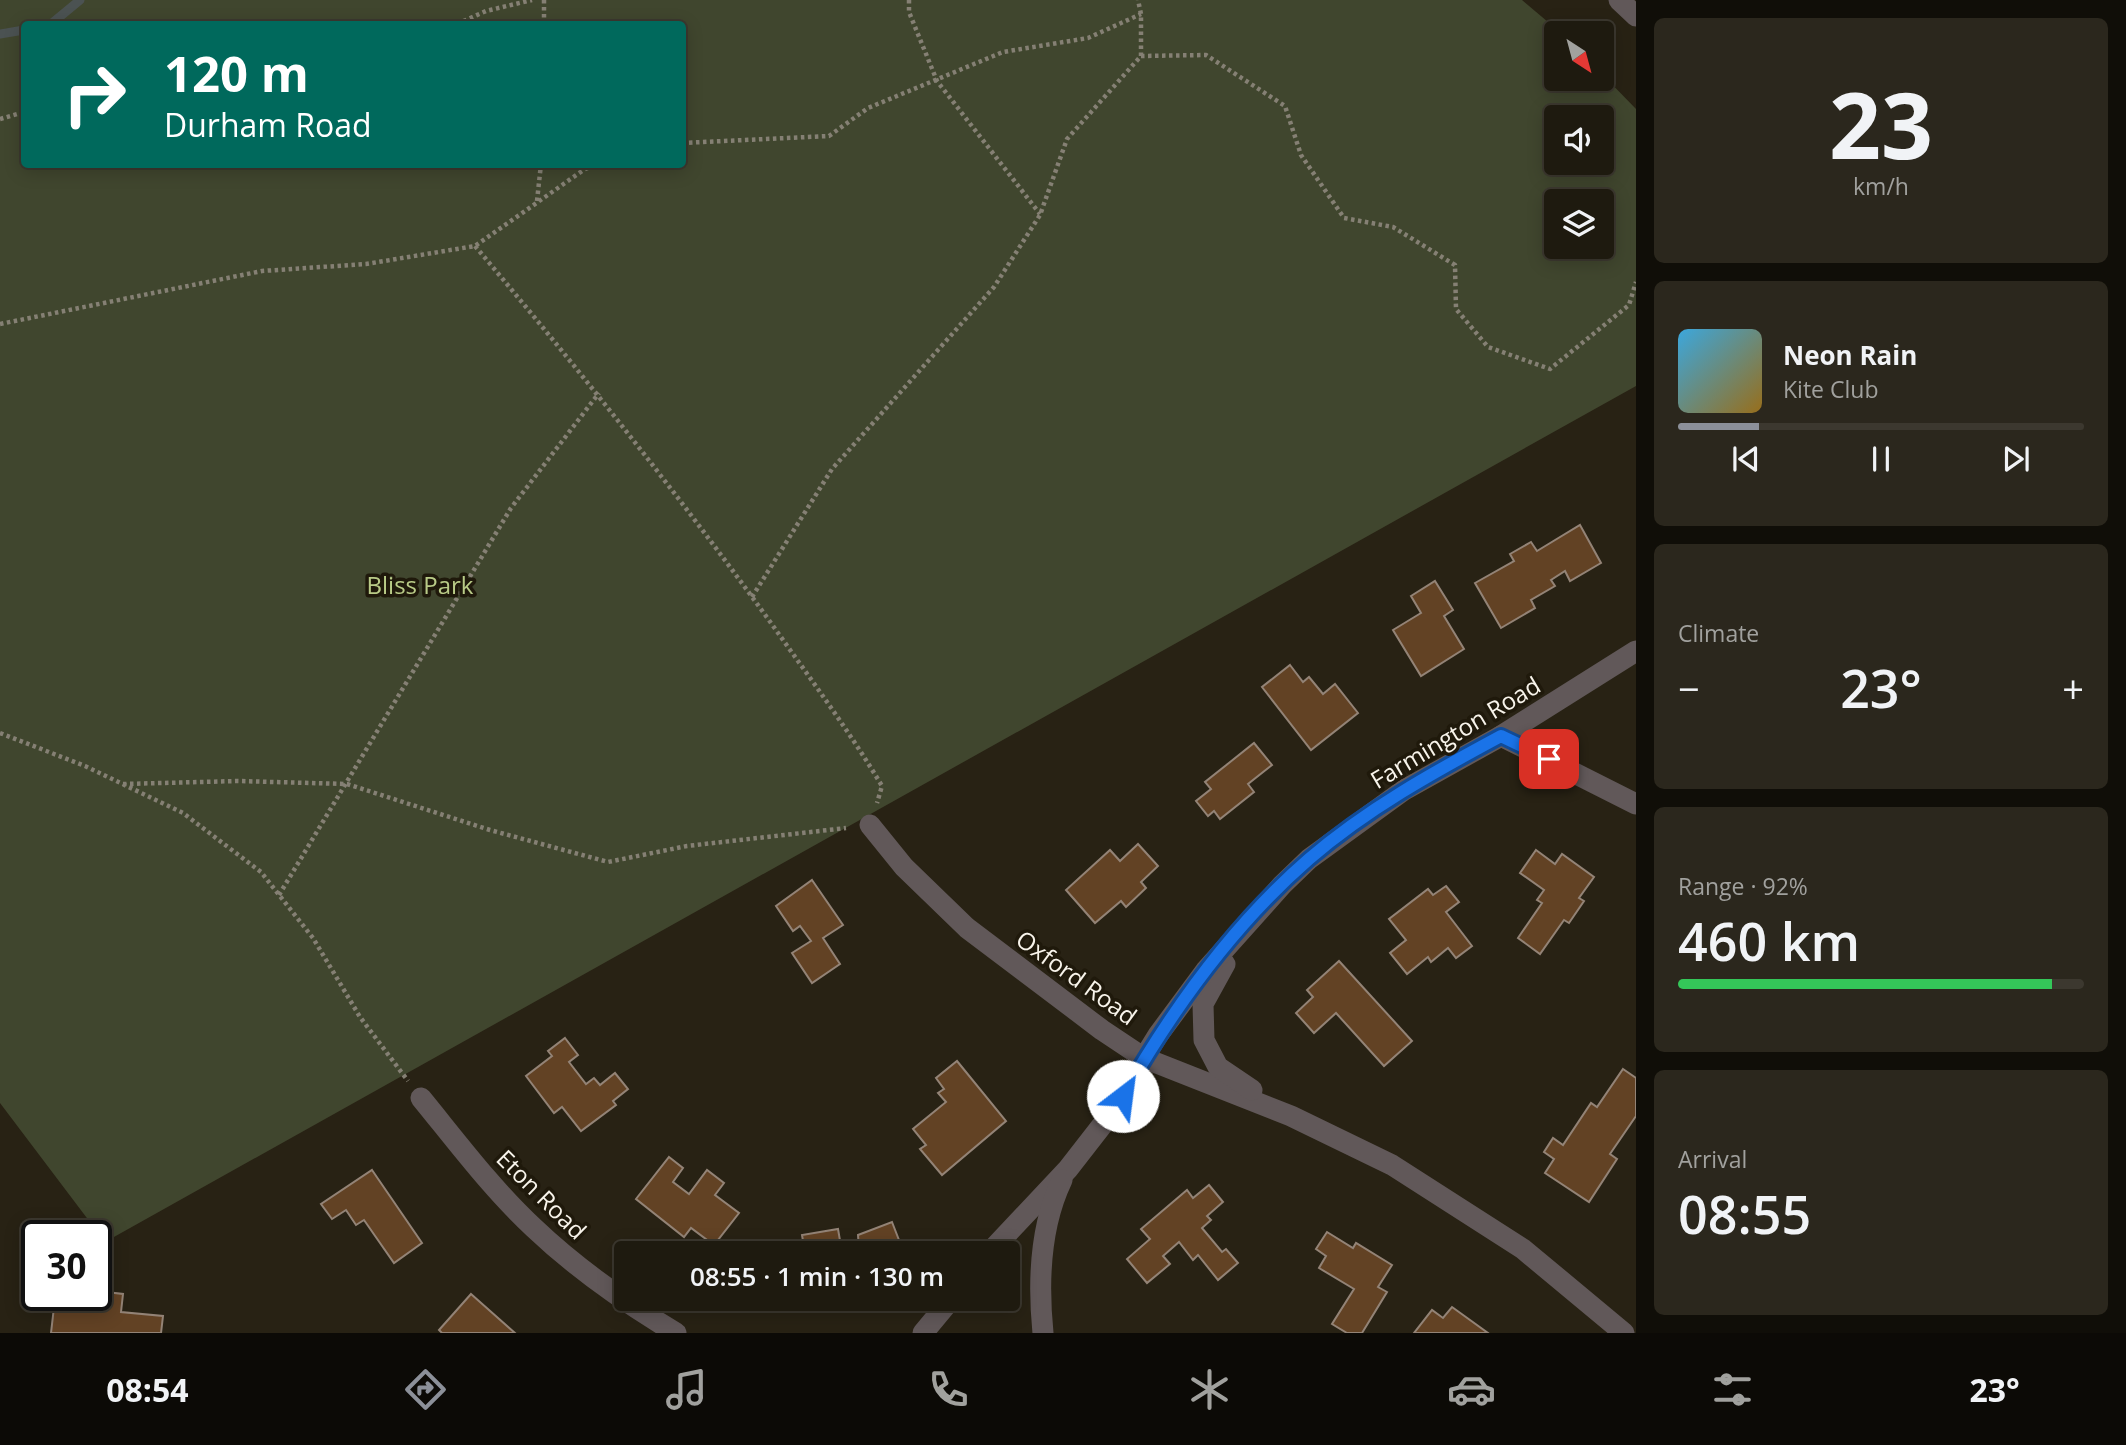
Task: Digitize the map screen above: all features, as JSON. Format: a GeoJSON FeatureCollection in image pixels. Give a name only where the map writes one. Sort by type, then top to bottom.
{"type":"FeatureCollection","features":[{"type":"Feature","properties":{"kind":"street"},"geometry":{"type":"LineString","coordinates":[[1619,0],[1636,16]]}},
{"type":"Feature","properties":{"kind":"street","name":"Farmington Road"},"geometry":{"type":"LineString","coordinates":[[1000,1241],[1068,1169],[1103,1124],[1144,1058],[1206,971],[1240,930],[1309,859],[1360,820],[1416,783],[1501,736],[1636,651]]}},
{"type":"Feature","properties":{"kind":"street"},"geometry":{"type":"LineString","coordinates":[[1501,736],[1636,804]]}},
{"type":"Feature","properties":{"kind":"street","name":"Oxford Road"},"geometry":{"type":"LineString","coordinates":[[870,825],[904,867],[967,928],[1102,1030],[1144,1058],[1291,1116],[1392,1165],[1458,1205],[1559,1276],[1625,1333]]}},
{"type":"Feature","properties":{"kind":"street","name":"Oxford Road"},"geometry":{"type":"LineString","coordinates":[[1240,930],[1203,1004],[1204,1040],[1218,1068],[1291,1116]]}},
{"type":"Feature","properties":{"kind":"street","name":"Eton Road"},"geometry":{"type":"LineString","coordinates":[[421,1098],[494,1186],[533,1227],[610,1290],[676,1333]]}},
{"type":"Feature","properties":{"kind":"street"},"geometry":{"type":"LineString","coordinates":[[1043,1333],[1041,1266],[1046,1230],[1056,1193],[1068,1169]]}},
{"type":"Feature","properties":{"kind":"street"},"geometry":{"type":"LineString","coordinates":[[923,1333],[941,1311]]}},
{"type":"Feature","properties":{"kind":"path"},"geometry":{"type":"LineString","coordinates":[[464,21],[486,11],[532,0]]}},
{"type":"Feature","properties":{"kind":"path"},"geometry":{"type":"LineString","coordinates":[[544,0],[544,21]]}},
{"type":"Feature","properties":{"kind":"path"},"geometry":{"type":"LineString","coordinates":[[909,0],[909,12],[937,81],[1040,215]]}},
{"type":"Feature","properties":{"kind":"path"},"geometry":{"type":"LineString","coordinates":[[752,597],[832,469],[994,287],[1040,215],[1067,139],[1142,56],[1138,0]]}},
{"type":"Feature","properties":{"kind":"path"},"geometry":{"type":"LineString","coordinates":[[686,143],[829,136],[867,108],[1003,52],[1088,38],[1141,13]]}},
{"type":"Feature","properties":{"kind":"path"},"geometry":{"type":"LineString","coordinates":[[1142,56],[1206,55],[1285,106],[1301,155],[1345,218],[1393,226],[1455,265],[1456,309],[1488,347],[1550,369],[1629,305],[1636,282]]}},
{"type":"Feature","properties":{"kind":"path"},"geometry":{"type":"LineString","coordinates":[[0,118],[21,113]]}},
{"type":"Feature","properties":{"kind":"path"},"geometry":{"type":"LineString","coordinates":[[537,202],[541,168]]}},
{"type":"Feature","properties":{"kind":"path"},"geometry":{"type":"LineString","coordinates":[[0,324],[262,271],[366,264],[475,246],[588,168]]}},
{"type":"Feature","properties":{"kind":"path"},"geometry":{"type":"LineString","coordinates":[[123,784],[238,781],[346,784],[490,830],[608,862],[687,846],[870,825],[882,786],[855,741],[752,597],[599,393],[475,246]]}},
{"type":"Feature","properties":{"kind":"path"},"geometry":{"type":"LineString","coordinates":[[279,895],[511,508],[599,393]]}},
{"type":"Feature","properties":{"kind":"path"},"geometry":{"type":"LineString","coordinates":[[0,733],[123,784],[183,813],[261,872],[313,938],[360,1017],[421,1098]]}},
{"type":"Feature","properties":{"kind":"green space","name":"Bliss Park"},"geometry":{"type":"Polygon","coordinates":[[[0,0],[1522,0],[1547,21],[1544,21],[1544,91],[1614,91],[1614,86],[1636,109],[1636,386],[112,1238],[112,1220],[88,1220],[0,1103],[0,0]]]}},
{"type":"Feature","properties":{"kind":"building"},"geometry":{"type":"Polygon","coordinates":[[[1580,525],[1601,563],[1570,581],[1565,571],[1551,580],[1555,586],[1531,600],[1535,608],[1501,628],[1475,583],[1514,561],[1510,554],[1531,542],[1537,551],[1580,525]]]}},
{"type":"Feature","properties":{"kind":"building"},"geometry":{"type":"Polygon","coordinates":[[[1435,581],[1453,610],[1444,616],[1464,649],[1421,676],[1393,630],[1421,613],[1411,596],[1435,581]]]}},
{"type":"Feature","properties":{"kind":"building"},"geometry":{"type":"Polygon","coordinates":[[[1290,665],[1303,682],[1309,677],[1323,694],[1335,684],[1358,713],[1311,750],[1262,687],[1290,665]]]}},
{"type":"Feature","properties":{"kind":"building"},"geometry":{"type":"Polygon","coordinates":[[[1254,743],[1272,765],[1248,784],[1254,792],[1220,819],[1214,811],[1208,816],[1196,801],[1211,789],[1205,782],[1254,743]]]}},
{"type":"Feature","properties":{"kind":"building"},"geometry":{"type":"Polygon","coordinates":[[[1138,844],[1158,866],[1141,882],[1146,888],[1126,907],[1121,901],[1095,923],[1066,890],[1110,850],[1120,861],[1138,844]]]}},
{"type":"Feature","properties":{"kind":"building"},"geometry":{"type":"Polygon","coordinates":[[[1536,850],[1555,864],[1562,854],[1594,877],[1579,898],[1584,901],[1569,923],[1564,920],[1540,954],[1518,938],[1542,903],[1537,900],[1544,890],[1520,873],[1536,850]]]}},
{"type":"Feature","properties":{"kind":"building"},"geometry":{"type":"Polygon","coordinates":[[[812,880],[843,925],[823,938],[840,964],[812,983],[792,953],[811,941],[800,926],[793,931],[776,906],[812,880]]]}},
{"type":"Feature","properties":{"kind":"building"},"geometry":{"type":"Polygon","coordinates":[[[1446,886],[1459,902],[1446,912],[1472,946],[1456,958],[1448,948],[1431,962],[1428,957],[1407,974],[1390,953],[1406,940],[1389,919],[1428,889],[1433,895],[1446,886]]]}},
{"type":"Feature","properties":{"kind":"building"},"geometry":{"type":"Polygon","coordinates":[[[1339,961],[1412,1041],[1384,1066],[1336,1013],[1314,1033],[1296,1013],[1313,997],[1307,990],[1339,961]]]}},
{"type":"Feature","properties":{"kind":"building"},"geometry":{"type":"Polygon","coordinates":[[[565,1038],[578,1055],[569,1062],[586,1084],[594,1078],[600,1085],[615,1073],[628,1089],[613,1101],[616,1105],[581,1131],[562,1107],[554,1113],[526,1076],[552,1056],[548,1051],[565,1038]]]}},
{"type":"Feature","properties":{"kind":"building"},"geometry":{"type":"Polygon","coordinates":[[[957,1061],[1006,1121],[942,1175],[920,1149],[926,1145],[913,1129],[946,1102],[938,1093],[944,1089],[936,1078],[957,1061]]]}},
{"type":"Feature","properties":{"kind":"building"},"geometry":{"type":"Polygon","coordinates":[[[1623,1069],[1636,1078],[1636,1116],[1610,1154],[1617,1159],[1589,1202],[1545,1173],[1554,1159],[1544,1152],[1553,1138],[1563,1145],[1591,1103],[1597,1107],[1623,1069]]]}},
{"type":"Feature","properties":{"kind":"building"},"geometry":{"type":"Polygon","coordinates":[[[669,1157],[683,1168],[673,1182],[689,1194],[707,1170],[724,1183],[715,1195],[739,1213],[717,1241],[709,1241],[691,1228],[684,1237],[636,1199],[669,1157]]]}},
{"type":"Feature","properties":{"kind":"building"},"geometry":{"type":"Polygon","coordinates":[[[372,1170],[422,1243],[394,1263],[364,1220],[356,1225],[346,1210],[332,1219],[321,1204],[372,1170]]]}},
{"type":"Feature","properties":{"kind":"building"},"geometry":{"type":"Polygon","coordinates":[[[1209,1185],[1223,1202],[1207,1216],[1211,1220],[1202,1228],[1222,1252],[1226,1249],[1238,1263],[1218,1280],[1198,1255],[1193,1260],[1179,1242],[1163,1256],[1170,1264],[1147,1283],[1127,1259],[1150,1239],[1141,1229],[1187,1190],[1193,1198],[1209,1185]]]}},
{"type":"Feature","properties":{"kind":"building"},"geometry":{"type":"Polygon","coordinates":[[[892,1222],[899,1241],[858,1241],[858,1235],[892,1222]]]}},
{"type":"Feature","properties":{"kind":"building"},"geometry":{"type":"Polygon","coordinates":[[[838,1229],[840,1241],[803,1241],[802,1235],[838,1229]]]}},
{"type":"Feature","properties":{"kind":"building"},"geometry":{"type":"Polygon","coordinates":[[[1327,1232],[1353,1248],[1356,1243],[1392,1265],[1378,1287],[1387,1292],[1362,1333],[1347,1333],[1332,1324],[1354,1289],[1319,1268],[1326,1256],[1316,1249],[1327,1232]]]}},
{"type":"Feature","properties":{"kind":"building"},"geometry":{"type":"Polygon","coordinates":[[[112,1293],[123,1294],[121,1312],[163,1316],[161,1333],[51,1333],[54,1311],[112,1311],[112,1293]]]}},
{"type":"Feature","properties":{"kind":"building"},"geometry":{"type":"Polygon","coordinates":[[[471,1294],[515,1333],[442,1333],[439,1330],[471,1294]]]}},
{"type":"Feature","properties":{"kind":"building"},"geometry":{"type":"Polygon","coordinates":[[[1452,1307],[1488,1333],[1414,1333],[1432,1310],[1443,1318],[1452,1307]]]}},
{"type":"Feature","properties":{"kind":"waterway"},"geometry":{"type":"LineString","coordinates":[[55,21],[80,0]]}},
{"type":"Feature","properties":{"kind":"waterway"},"geometry":{"type":"LineString","coordinates":[[0,34],[21,30]]}},
{"type":"Feature","properties":{"kind":"route"},"geometry":{"type":"LineString","coordinates":[[1123,1096],[1158,1035],[1206,971],[1240,930],[1309,859],[1404,790],[1501,736],[1549,759]]}}]}
